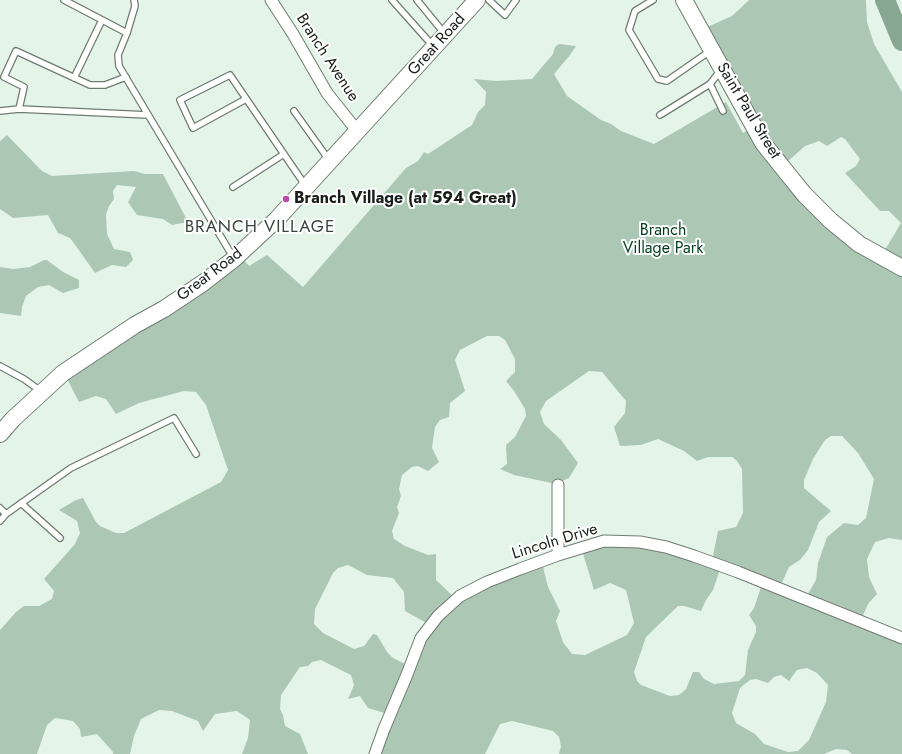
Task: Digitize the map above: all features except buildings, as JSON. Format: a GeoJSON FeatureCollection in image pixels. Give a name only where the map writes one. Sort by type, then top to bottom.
{"type":"FeatureCollection","features":[{"type":"Feature","properties":{"kind":"main road","name":"Great Road"},"geometry":{"type":"LineString","coordinates":[[0,434],[13,419],[63,373],[203,283],[234,259],[277,219],[477,0]]}},
{"type":"Feature","properties":{"kind":"main road","name":"Saint Paul Street"},"geometry":{"type":"LineString","coordinates":[[687,1],[711,50],[764,143],[804,194],[831,222],[859,244],[902,268]]}},
{"type":"Feature","properties":{"kind":"street","name":"Branch Avenue"},"geometry":{"type":"LineString","coordinates":[[271,0],[293,34],[327,93],[358,132]]}},
{"type":"Feature","properties":{"kind":"street"},"geometry":{"type":"LineString","coordinates":[[558,486],[558,555]]}},
{"type":"Feature","properties":{"kind":"street","name":"Lincoln Drive"},"geometry":{"type":"LineString","coordinates":[[375,754],[421,638],[438,616],[460,596],[487,582],[558,555],[604,541],[640,542],[666,547],[738,572],[902,638]]}},
{"type":"Feature","properties":{"kind":"lane"},"geometry":{"type":"LineString","coordinates":[[64,0],[127,33]]}},
{"type":"Feature","properties":{"kind":"lane"},"geometry":{"type":"LineString","coordinates":[[134,0],[135,6],[127,33],[118,55],[119,66],[234,259]]}},
{"type":"Feature","properties":{"kind":"lane"},"geometry":{"type":"LineString","coordinates":[[392,0],[434,47]]}},
{"type":"Feature","properties":{"kind":"lane"},"geometry":{"type":"LineString","coordinates":[[417,0],[446,35]]}},
{"type":"Feature","properties":{"kind":"lane"},"geometry":{"type":"LineString","coordinates":[[489,0],[505,15],[516,0]]}},
{"type":"Feature","properties":{"kind":"lane"},"geometry":{"type":"LineString","coordinates":[[653,0],[635,11],[629,30],[658,79],[667,81],[711,50]]}},
{"type":"Feature","properties":{"kind":"lane"},"geometry":{"type":"LineString","coordinates":[[74,78],[102,20]]}},
{"type":"Feature","properties":{"kind":"lane"},"geometry":{"type":"LineString","coordinates":[[19,109],[24,86],[4,77],[16,51],[90,85],[105,85],[126,77]]}},
{"type":"Feature","properties":{"kind":"lane"},"geometry":{"type":"LineString","coordinates":[[660,115],[710,84],[722,69]]}},
{"type":"Feature","properties":{"kind":"lane"},"geometry":{"type":"LineString","coordinates":[[246,98],[193,128],[180,100],[230,75],[246,98],[284,154],[307,187]]}},
{"type":"Feature","properties":{"kind":"lane"},"geometry":{"type":"LineString","coordinates":[[710,84],[723,111]]}},
{"type":"Feature","properties":{"kind":"lane"},"geometry":{"type":"LineString","coordinates":[[0,111],[19,109],[148,115]]}},
{"type":"Feature","properties":{"kind":"lane"},"geometry":{"type":"LineString","coordinates":[[294,111],[330,162]]}},
{"type":"Feature","properties":{"kind":"lane"},"geometry":{"type":"LineString","coordinates":[[233,187],[284,154]]}},
{"type":"Feature","properties":{"kind":"lane"},"geometry":{"type":"LineString","coordinates":[[0,366],[24,379],[42,392]]}},
{"type":"Feature","properties":{"kind":"lane"},"geometry":{"type":"LineString","coordinates":[[0,521],[6,514],[71,468],[174,418],[196,454]]}},
{"type":"Feature","properties":{"kind":"lane"},"geometry":{"type":"LineString","coordinates":[[21,504],[60,538]]}},
{"type":"Feature","properties":{"kind":"lane"},"geometry":{"type":"LineString","coordinates":[[0,508],[6,514]]}},
{"type":"Feature","properties":{"kind":"green space","name":"Branch Village Park"},"geometry":{"type":"Polygon","coordinates":[[[749,0],[866,0],[867,22],[874,44],[902,92],[902,540],[889,538],[875,542],[867,559],[869,577],[877,594],[868,604],[861,620],[902,638],[902,754],[852,754],[847,750],[836,749],[824,754],[559,754],[561,746],[559,737],[553,731],[512,721],[500,724],[485,754],[377,754],[391,715],[368,708],[360,696],[348,699],[354,685],[351,675],[321,660],[312,662],[308,666],[300,667],[281,695],[280,709],[285,726],[300,734],[308,754],[242,754],[248,738],[250,720],[237,711],[215,714],[203,731],[198,721],[172,711],[159,710],[141,719],[134,736],[130,754],[113,754],[113,752],[97,734],[81,737],[80,729],[73,721],[55,718],[47,725],[37,754],[0,754],[0,630],[16,612],[24,606],[39,606],[52,599],[54,591],[44,579],[75,544],[80,533],[77,521],[59,510],[76,500],[83,498],[96,522],[100,526],[116,533],[124,533],[221,482],[228,470],[206,405],[196,392],[184,391],[139,403],[116,414],[106,399],[96,396],[79,402],[64,373],[238,253],[249,266],[267,255],[303,287],[406,168],[418,161],[424,152],[428,154],[472,125],[478,112],[485,105],[486,92],[474,79],[496,81],[532,79],[553,54],[555,47],[559,44],[576,46],[554,74],[567,96],[601,120],[611,124],[621,131],[654,144],[726,102],[743,133],[755,126],[703,29],[732,16],[749,0]],[[841,137],[827,146],[819,141],[805,146],[786,163],[816,206],[882,255],[901,223],[889,211],[880,211],[845,173],[856,166],[860,159],[845,139],[841,137]],[[487,336],[460,350],[455,360],[465,391],[450,403],[449,417],[440,420],[435,427],[432,448],[439,462],[428,471],[418,466],[412,467],[402,475],[399,489],[401,496],[397,507],[399,513],[392,531],[394,539],[405,546],[428,555],[436,554],[436,580],[455,598],[542,563],[548,587],[560,611],[556,621],[563,642],[572,654],[585,655],[627,635],[634,623],[626,590],[610,583],[594,590],[582,550],[585,547],[640,542],[712,561],[718,531],[736,527],[743,513],[742,469],[737,461],[732,457],[708,457],[697,461],[684,451],[658,439],[641,445],[620,446],[614,427],[625,413],[626,401],[602,372],[589,371],[546,401],[540,412],[544,424],[561,440],[578,463],[569,478],[556,484],[514,475],[500,469],[507,464],[506,445],[515,437],[526,416],[525,409],[506,381],[515,372],[515,359],[505,340],[499,336],[487,336]],[[831,436],[825,440],[813,459],[804,480],[804,488],[831,511],[819,522],[808,550],[800,560],[789,567],[780,587],[805,599],[816,580],[818,563],[827,537],[844,523],[858,525],[866,518],[874,479],[858,453],[842,436],[831,436]],[[348,565],[338,568],[333,573],[315,609],[314,624],[323,633],[354,649],[364,646],[373,634],[377,635],[387,652],[393,658],[411,667],[430,625],[405,611],[404,592],[393,578],[367,575],[348,565]],[[721,566],[713,590],[701,611],[684,606],[678,606],[646,637],[634,672],[637,681],[641,685],[670,696],[679,695],[686,689],[693,672],[699,672],[704,679],[714,684],[739,681],[745,675],[748,650],[756,632],[756,626],[749,615],[754,608],[762,584],[721,566]],[[807,668],[797,670],[789,681],[781,675],[774,677],[768,683],[756,679],[750,680],[740,688],[732,713],[736,723],[755,734],[764,744],[788,752],[798,751],[809,740],[826,702],[828,685],[817,673],[807,668]]]}},
{"type":"Feature","properties":{"kind":"green space"},"geometry":{"type":"Polygon","coordinates":[[[7,135],[42,171],[52,176],[134,171],[145,174],[163,174],[188,222],[172,225],[163,219],[137,215],[128,202],[136,187],[117,185],[113,191],[114,199],[106,214],[107,234],[114,249],[130,252],[133,260],[126,267],[112,265],[95,273],[70,238],[58,233],[48,215],[13,218],[0,209],[0,141],[7,135]]]}},
{"type":"Feature","properties":{"kind":"green space"},"geometry":{"type":"Polygon","coordinates":[[[47,260],[63,272],[79,280],[79,288],[63,293],[49,285],[38,287],[26,296],[22,307],[21,316],[0,313],[0,267],[13,269],[30,267],[47,260]]]}},
{"type":"Feature","properties":{"kind":"waterway"},"geometry":{"type":"LineString","coordinates":[[885,0],[902,41]]}},
{"type":"Feature","properties":{"kind":"place","name":"Branch Village (at 594 Great)"},"geometry":{"type":"Point","coordinates":[286,199]}},
{"type":"Feature","properties":{"kind":"district","name":"BRANCH VILLAGE"},"geometry":{"type":"Point","coordinates":[260,228]}}]}
